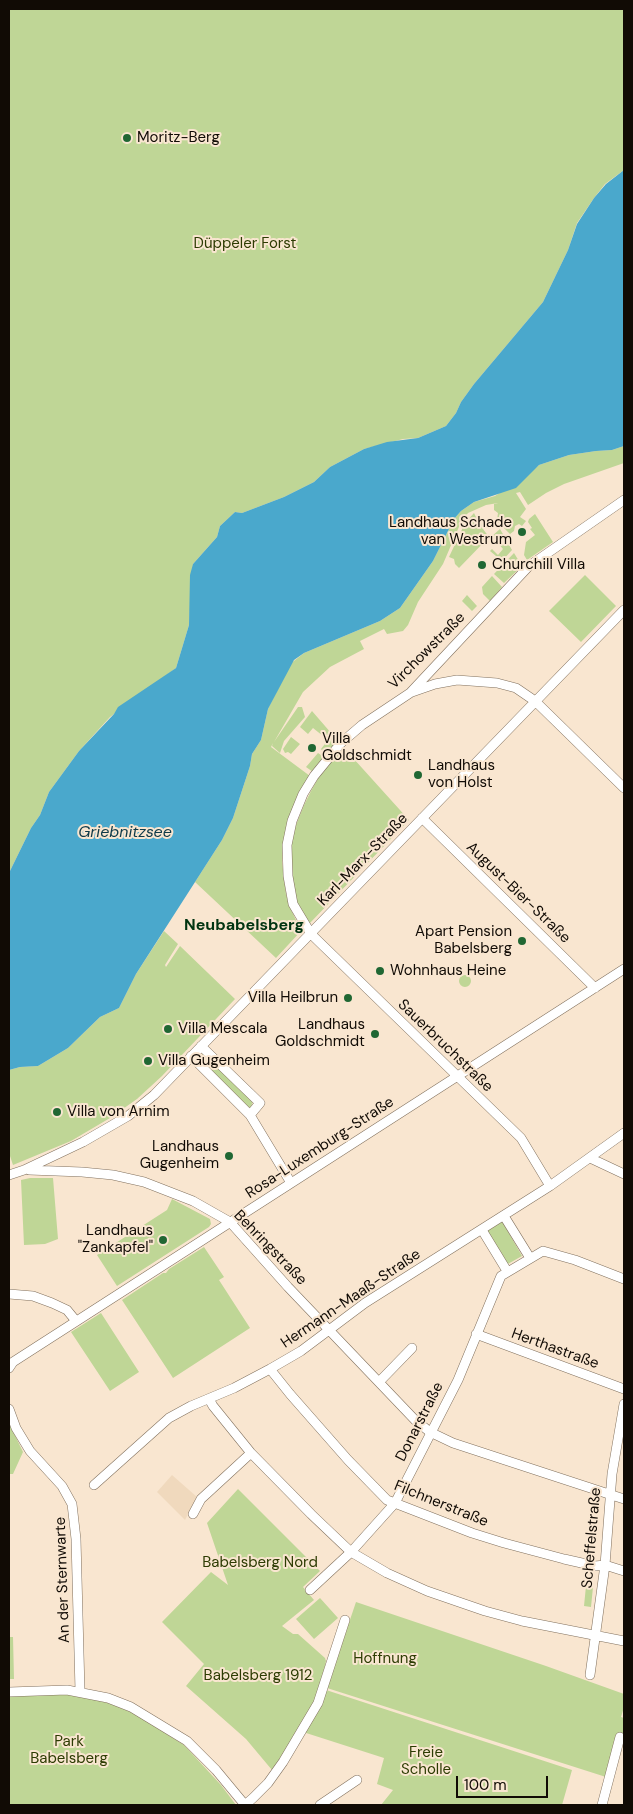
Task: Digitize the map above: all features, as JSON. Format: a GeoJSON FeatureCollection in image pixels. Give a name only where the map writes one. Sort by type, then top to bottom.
{"type":"FeatureCollection","features":[{"type":"Feature","properties":{"kind":"street","name":"Virchowstraße"},"geometry":{"type":"LineString","coordinates":[[310,934],[293,904],[286,858],[288,838],[300,801],[314,776],[341,743],[362,725],[410,693],[526,569],[624,500]]}},
{"type":"Feature","properties":{"kind":"street","name":"Karl-Marx-Straße"},"geometry":{"type":"LineString","coordinates":[[9,1176],[84,1142],[128,1116],[154,1095],[624,610]]}},
{"type":"Feature","properties":{"kind":"street"},"geometry":{"type":"LineString","coordinates":[[410,693],[435,684],[457,680],[475,680],[516,688],[536,701],[624,788]]}},
{"type":"Feature","properties":{"kind":"street","name":"August-Bier-Straße"},"geometry":{"type":"LineString","coordinates":[[422,818],[595,988]]}},
{"type":"Feature","properties":{"kind":"street","name":"Sauerbruchstraße"},"geometry":{"type":"LineString","coordinates":[[310,934],[521,1138],[550,1186]]}},
{"type":"Feature","properties":{"kind":"street","name":"Rosa-Luxemburg-Straße"},"geometry":{"type":"LineString","coordinates":[[9,1368],[13,1362],[76,1321],[624,968]]}},
{"type":"Feature","properties":{"kind":"street"},"geometry":{"type":"LineString","coordinates":[[202,1046],[260,1104],[250,1115]]}},
{"type":"Feature","properties":{"kind":"street"},"geometry":{"type":"LineString","coordinates":[[191,1056],[250,1115],[291,1183]]}},
{"type":"Feature","properties":{"kind":"street","name":"Hermann-Maaß-Straße"},"geometry":{"type":"LineString","coordinates":[[94,1485],[169,1418],[270,1369],[309,1345],[367,1302],[550,1186],[624,1133]]}},
{"type":"Feature","properties":{"kind":"street"},"geometry":{"type":"LineString","coordinates":[[590,1158],[624,1174]]}},
{"type":"Feature","properties":{"kind":"street","name":"Behringstraße"},"geometry":{"type":"LineString","coordinates":[[24,1170],[113,1175],[144,1182],[193,1201],[230,1222],[415,1420],[430,1432],[453,1443],[624,1499]]}},
{"type":"Feature","properties":{"kind":"street"},"geometry":{"type":"LineString","coordinates":[[504,1216],[530,1258]]}},
{"type":"Feature","properties":{"kind":"street"},"geometry":{"type":"LineString","coordinates":[[482,1230],[507,1271],[543,1251],[575,1260],[624,1279]]}},
{"type":"Feature","properties":{"kind":"street","name":"Donarstraße"},"geometry":{"type":"LineString","coordinates":[[310,1590],[351,1552],[395,1503],[458,1380],[502,1276],[507,1271]]}},
{"type":"Feature","properties":{"kind":"street"},"geometry":{"type":"LineString","coordinates":[[9,1294],[33,1296],[52,1302],[67,1310],[76,1321]]}},
{"type":"Feature","properties":{"kind":"street","name":"Herthastraße"},"geometry":{"type":"LineString","coordinates":[[476,1334],[624,1389]]}},
{"type":"Feature","properties":{"kind":"street"},"geometry":{"type":"LineString","coordinates":[[379,1382],[412,1348]]}},
{"type":"Feature","properties":{"kind":"street","name":"Filchnerstraße"},"geometry":{"type":"LineString","coordinates":[[270,1369],[348,1460],[387,1500],[472,1533],[504,1543],[564,1560],[595,1566],[604,1565],[624,1571]]}},
{"type":"Feature","properties":{"kind":"street"},"geometry":{"type":"LineString","coordinates":[[209,1399],[251,1453],[283,1487],[351,1552],[387,1573],[427,1592],[485,1612],[624,1641]]}},
{"type":"Feature","properties":{"kind":"street","name":"Scheffelstraße"},"geometry":{"type":"LineString","coordinates":[[590,1675],[604,1565],[615,1453],[624,1404]]}},
{"type":"Feature","properties":{"kind":"street","name":"An der Sternwarte"},"geometry":{"type":"LineString","coordinates":[[9,1409],[16,1428],[30,1451],[68,1494],[74,1511],[80,1692]]}},
{"type":"Feature","properties":{"kind":"street"},"geometry":{"type":"LineString","coordinates":[[194,1514],[201,1499],[251,1453]]}},
{"type":"Feature","properties":{"kind":"street"},"geometry":{"type":"LineString","coordinates":[[9,1692],[54,1690],[80,1692],[108,1698],[127,1705],[175,1732],[205,1758],[245,1805],[268,1783],[283,1762],[318,1703],[345,1620]]}},
{"type":"Feature","properties":{"kind":"street"},"geometry":{"type":"LineString","coordinates":[[602,1805],[620,1737]]}},
{"type":"Feature","properties":{"kind":"street"},"geometry":{"type":"LineString","coordinates":[[320,1805],[356,1780]]}},
{"type":"Feature","properties":{"kind":"shaded area"},"geometry":{"type":"Polygon","coordinates":[[[172,1475],[197,1497],[185,1520],[157,1492],[172,1475]]]}},
{"type":"Feature","properties":{"kind":"green space","name":"Düppeler Forst"},"geometry":{"type":"Polygon","coordinates":[[[9,9],[624,9],[624,170],[605,184],[577,223],[568,250],[543,302],[474,384],[446,426],[418,438],[403,439],[364,449],[330,467],[314,482],[284,497],[242,513],[235,512],[220,526],[217,537],[193,564],[189,625],[176,668],[110,717],[79,751],[49,792],[40,815],[31,828],[9,873],[9,9]]]}},
{"type":"Feature","properties":{"kind":"green space"},"geometry":{"type":"Polygon","coordinates":[[[624,446],[624,463],[564,484],[528,505],[520,492],[516,493],[526,509],[520,517],[526,521],[522,526],[519,524],[515,526],[514,531],[510,534],[503,527],[510,522],[507,518],[499,523],[497,520],[498,513],[494,510],[494,504],[498,503],[486,505],[468,513],[461,522],[443,564],[418,602],[408,625],[403,631],[387,634],[384,629],[360,641],[364,649],[330,667],[303,692],[274,742],[298,707],[302,707],[305,717],[284,741],[280,753],[272,746],[273,743],[271,747],[310,776],[289,820],[283,845],[282,862],[289,905],[301,931],[276,958],[195,882],[222,840],[233,818],[252,754],[261,740],[268,709],[290,664],[304,653],[380,621],[400,608],[433,561],[454,519],[461,511],[474,502],[495,496],[526,476],[539,465],[569,455],[612,450],[624,446]]]}},
{"type":"Feature","properties":{"kind":"green space"},"geometry":{"type":"Polygon","coordinates":[[[474,513],[477,519],[480,518],[483,529],[489,537],[459,568],[455,564],[454,559],[449,557],[465,523],[474,513]]]}},
{"type":"Feature","properties":{"kind":"green space"},"geometry":{"type":"Polygon","coordinates":[[[535,514],[553,542],[527,560],[524,555],[526,542],[535,535],[530,529],[532,528],[528,522],[535,514]]]}},
{"type":"Feature","properties":{"kind":"green space"},"geometry":{"type":"Polygon","coordinates":[[[500,529],[512,550],[502,561],[490,551],[492,549],[498,555],[503,549],[492,536],[500,529]]]}},
{"type":"Feature","properties":{"kind":"green space"},"geometry":{"type":"Polygon","coordinates":[[[514,553],[522,566],[504,583],[494,574],[514,553]]]}},
{"type":"Feature","properties":{"kind":"green space"},"geometry":{"type":"Polygon","coordinates":[[[585,575],[616,606],[581,642],[549,611],[585,575]]]}},
{"type":"Feature","properties":{"kind":"green space"},"geometry":{"type":"Polygon","coordinates":[[[492,576],[502,587],[490,601],[483,594],[482,587],[492,576]]]}},
{"type":"Feature","properties":{"kind":"green space"},"geometry":{"type":"Polygon","coordinates":[[[467,595],[477,606],[472,611],[462,601],[467,595]]]}},
{"type":"Feature","properties":{"kind":"green space"},"geometry":{"type":"Polygon","coordinates":[[[312,711],[338,741],[326,756],[321,749],[328,740],[313,728],[308,734],[300,727],[312,711]]]}},
{"type":"Feature","properties":{"kind":"green space"},"geometry":{"type":"Polygon","coordinates":[[[291,737],[300,744],[291,754],[285,753],[283,749],[291,737]]]}},
{"type":"Feature","properties":{"kind":"green space"},"geometry":{"type":"Polygon","coordinates":[[[344,748],[409,820],[309,924],[297,902],[292,876],[291,845],[294,830],[311,791],[321,773],[344,748]]]}},
{"type":"Feature","properties":{"kind":"green space"},"geometry":{"type":"Polygon","coordinates":[[[318,753],[324,757],[313,772],[306,767],[318,753]]]}},
{"type":"Feature","properties":{"kind":"green space"},"geometry":{"type":"Polygon","coordinates":[[[164,931],[178,944],[165,965],[166,967],[180,946],[235,999],[162,1076],[137,1099],[110,1118],[71,1141],[13,1165],[9,1153],[9,1070],[38,1066],[68,1048],[100,1017],[119,1008],[136,974],[164,931]]]}},
{"type":"Feature","properties":{"kind":"green space"},"geometry":{"type":"Polygon","coordinates":[[[463,975],[467,975],[471,981],[467,987],[463,987],[459,983],[459,979],[463,975]]]}},
{"type":"Feature","properties":{"kind":"green space"},"geometry":{"type":"Polygon","coordinates":[[[205,1052],[253,1101],[251,1107],[248,1108],[197,1060],[205,1052]]]}},
{"type":"Feature","properties":{"kind":"green space"},"geometry":{"type":"Polygon","coordinates":[[[53,1178],[58,1239],[45,1244],[24,1245],[21,1180],[53,1178]]]}},
{"type":"Feature","properties":{"kind":"green space"},"geometry":{"type":"Polygon","coordinates":[[[172,1199],[210,1219],[211,1224],[117,1286],[97,1255],[167,1210],[172,1199]]]}},
{"type":"Feature","properties":{"kind":"green space"},"geometry":{"type":"Polygon","coordinates":[[[502,1221],[522,1256],[506,1265],[485,1231],[502,1221]]]}},
{"type":"Feature","properties":{"kind":"green space"},"geometry":{"type":"Polygon","coordinates":[[[204,1247],[224,1277],[219,1280],[250,1328],[173,1378],[122,1300],[204,1247]]]}},
{"type":"Feature","properties":{"kind":"green space"},"geometry":{"type":"Polygon","coordinates":[[[101,1313],[139,1372],[110,1391],[71,1332],[101,1313]]]}},
{"type":"Feature","properties":{"kind":"green space"},"geometry":{"type":"Polygon","coordinates":[[[9,1423],[23,1452],[13,1474],[9,1474],[9,1423]]]}},
{"type":"Feature","properties":{"kind":"green space","name":"Babelsberg 1912"},"geometry":{"type":"Polygon","coordinates":[[[238,1489],[320,1571],[303,1587],[314,1600],[282,1626],[293,1634],[298,1634],[325,1658],[325,1666],[317,1698],[272,1770],[246,1739],[186,1686],[204,1664],[162,1622],[211,1572],[228,1585],[207,1523],[238,1489]]]}},
{"type":"Feature","properties":{"kind":"green space"},"geometry":{"type":"Polygon","coordinates":[[[586,1586],[593,1587],[591,1607],[584,1606],[586,1586]]]}},
{"type":"Feature","properties":{"kind":"green space"},"geometry":{"type":"Polygon","coordinates":[[[320,1598],[338,1618],[314,1639],[296,1619],[320,1598]]]}},
{"type":"Feature","properties":{"kind":"green space","name":"Hoffnung"},"geometry":{"type":"Polygon","coordinates":[[[356,1602],[624,1694],[624,1707],[621,1717],[624,1718],[624,1732],[606,1777],[327,1688],[356,1602]]]}},
{"type":"Feature","properties":{"kind":"green space"},"geometry":{"type":"Polygon","coordinates":[[[9,1637],[13,1637],[14,1679],[9,1679],[9,1637]]]}},
{"type":"Feature","properties":{"kind":"green space","name":"Freie Scholle"},"geometry":{"type":"Polygon","coordinates":[[[326,1690],[572,1770],[562,1805],[381,1805],[393,1790],[377,1784],[384,1758],[303,1732],[326,1690]]]}},
{"type":"Feature","properties":{"kind":"green space","name":"Park Babelsberg"},"geometry":{"type":"Polygon","coordinates":[[[72,1694],[112,1704],[135,1714],[184,1745],[221,1785],[236,1805],[9,1805],[9,1696],[72,1694]]]}},
{"type":"Feature","properties":{"kind":"water","name":"Griebnitzsee"},"geometry":{"type":"Polygon","coordinates":[[[624,170],[624,446],[612,450],[569,455],[539,465],[516,488],[474,502],[461,511],[454,519],[433,561],[400,608],[380,621],[304,653],[294,660],[268,709],[261,740],[252,754],[233,818],[222,840],[136,974],[119,1008],[100,1017],[68,1048],[38,1066],[9,1070],[9,873],[31,828],[40,815],[49,792],[79,751],[114,714],[118,707],[176,668],[189,625],[190,575],[193,564],[217,537],[220,526],[235,512],[242,513],[284,497],[314,482],[330,467],[364,449],[387,442],[418,438],[446,426],[474,384],[543,302],[568,250],[577,224],[606,184],[624,170]]]}},
{"type":"Feature","properties":{"kind":"place","name":"Moritz-Berg"},"geometry":{"type":"Point","coordinates":[127,138]}},
{"type":"Feature","properties":{"kind":"place","name":"Landhaus Schade van Westrum"},"geometry":{"type":"Point","coordinates":[522,532]}},
{"type":"Feature","properties":{"kind":"place","name":"Churchill Villa"},"geometry":{"type":"Point","coordinates":[482,565]}},
{"type":"Feature","properties":{"kind":"place","name":"Villa Goldschmidt"},"geometry":{"type":"Point","coordinates":[312,748]}},
{"type":"Feature","properties":{"kind":"place","name":"Landhaus von Holst"},"geometry":{"type":"Point","coordinates":[418,775]}},
{"type":"Feature","properties":{"kind":"place","name":"Apart Pension Babelsberg"},"geometry":{"type":"Point","coordinates":[522,941]}},
{"type":"Feature","properties":{"kind":"place","name":"Wohnhaus Heine"},"geometry":{"type":"Point","coordinates":[380,971]}},
{"type":"Feature","properties":{"kind":"place","name":"Villa Heilbrun"},"geometry":{"type":"Point","coordinates":[348,998]}},
{"type":"Feature","properties":{"kind":"place","name":"Villa Mescala"},"geometry":{"type":"Point","coordinates":[168,1029]}},
{"type":"Feature","properties":{"kind":"place","name":"Landhaus Goldschmidt"},"geometry":{"type":"Point","coordinates":[375,1034]}},
{"type":"Feature","properties":{"kind":"place","name":"Villa Gugenheim"},"geometry":{"type":"Point","coordinates":[148,1061]}},
{"type":"Feature","properties":{"kind":"place","name":"Villa von Arnim"},"geometry":{"type":"Point","coordinates":[57,1112]}},
{"type":"Feature","properties":{"kind":"place","name":"Landhaus Gugenheim"},"geometry":{"type":"Point","coordinates":[229,1156]}},
{"type":"Feature","properties":{"kind":"place","name":"Landhaus \"Zankapfel\""},"geometry":{"type":"Point","coordinates":[163,1240]}},
{"type":"Feature","properties":{"kind":"district","name":"Neubabelsberg"},"geometry":{"type":"Point","coordinates":[244,926]}},
{"type":"Feature","properties":{"kind":"park label","name":"Babelsberg Nord"},"geometry":{"type":"Point","coordinates":[260,1563]}}]}
